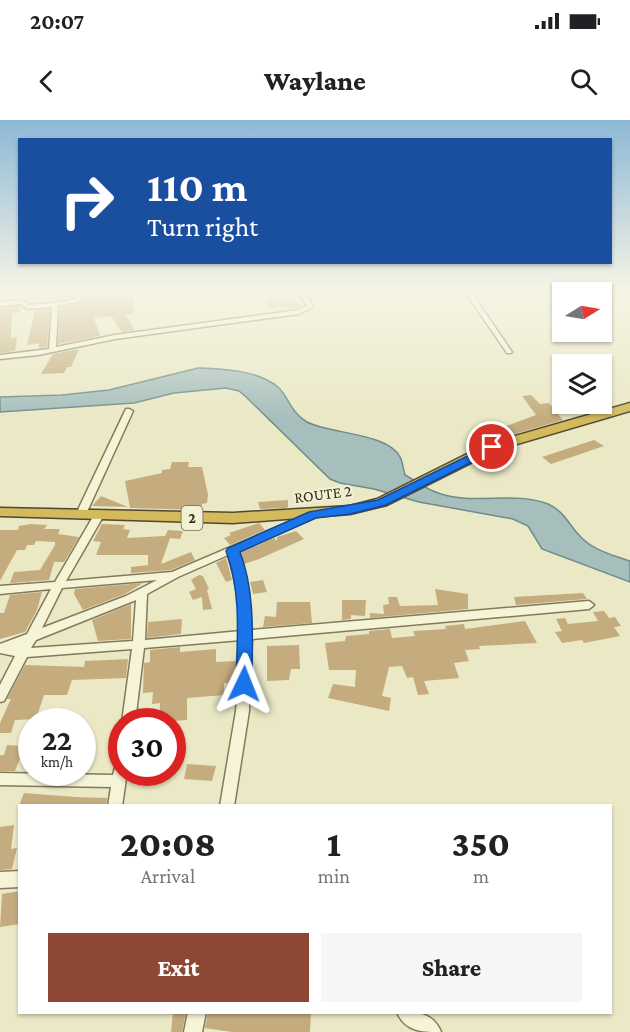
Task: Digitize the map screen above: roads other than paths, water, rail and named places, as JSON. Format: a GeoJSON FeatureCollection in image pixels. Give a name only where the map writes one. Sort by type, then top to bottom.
{"type":"FeatureCollection","features":[{"type":"Feature","properties":{"kind":"highway","name":"ROUTE 2"},"geometry":{"type":"LineString","coordinates":[[0,512],[233,518],[313,515],[350,510],[382,502],[492,447],[630,407]]}},
{"type":"Feature","properties":{"kind":"street"},"geometry":{"type":"LineString","coordinates":[[52,350],[53,335]]}},
{"type":"Feature","properties":{"kind":"street"},"geometry":{"type":"LineString","coordinates":[[0,357],[138,335]]}},
{"type":"Feature","properties":{"kind":"street"},"geometry":{"type":"LineString","coordinates":[[497,335],[509,352]]}},
{"type":"Feature","properties":{"kind":"street"},"geometry":{"type":"LineString","coordinates":[[81,514],[129,411]]}},
{"type":"Feature","properties":{"kind":"street"},"geometry":{"type":"LineString","coordinates":[[0,697],[58,586],[99,515]]}},
{"type":"Feature","properties":{"kind":"street"},"geometry":{"type":"LineString","coordinates":[[0,649],[142,593],[174,575],[313,515]]}},
{"type":"Feature","properties":{"kind":"street"},"geometry":{"type":"LineString","coordinates":[[227,804],[244,684],[246,635],[242,582],[232,551]]}},
{"type":"Feature","properties":{"kind":"street"},"geometry":{"type":"LineString","coordinates":[[0,590],[174,575]]}},
{"type":"Feature","properties":{"kind":"street"},"geometry":{"type":"LineString","coordinates":[[130,708],[139,644],[142,593]]}},
{"type":"Feature","properties":{"kind":"street"},"geometry":{"type":"LineString","coordinates":[[0,649],[24,653],[590,606]]}},
{"type":"Feature","properties":{"kind":"street"},"geometry":{"type":"LineString","coordinates":[[0,779],[108,781]]}},
{"type":"Feature","properties":{"kind":"street"},"geometry":{"type":"LineString","coordinates":[[115,804],[118,786]]}},
{"type":"Feature","properties":{"kind":"street"},"geometry":{"type":"LineString","coordinates":[[0,880],[18,879]]}},
{"type":"Feature","properties":{"kind":"street"},"geometry":{"type":"LineString","coordinates":[[193,1032],[197,1014]]}},
{"type":"Feature","properties":{"kind":"street"},"geometry":{"type":"LineString","coordinates":[[409,1014],[432,1032]]}},
{"type":"Feature","properties":{"kind":"water"},"geometry":{"type":"Polygon","coordinates":[[[198,368],[240,372],[270,381],[278,387],[297,414],[307,422],[384,443],[394,449],[400,457],[405,475],[433,491],[461,498],[520,498],[548,504],[559,511],[589,544],[606,553],[630,561],[630,582],[542,549],[528,526],[513,519],[419,502],[330,479],[239,391],[226,388],[174,393],[134,403],[0,412],[0,397],[62,395],[109,390],[198,368]]]}}]}
